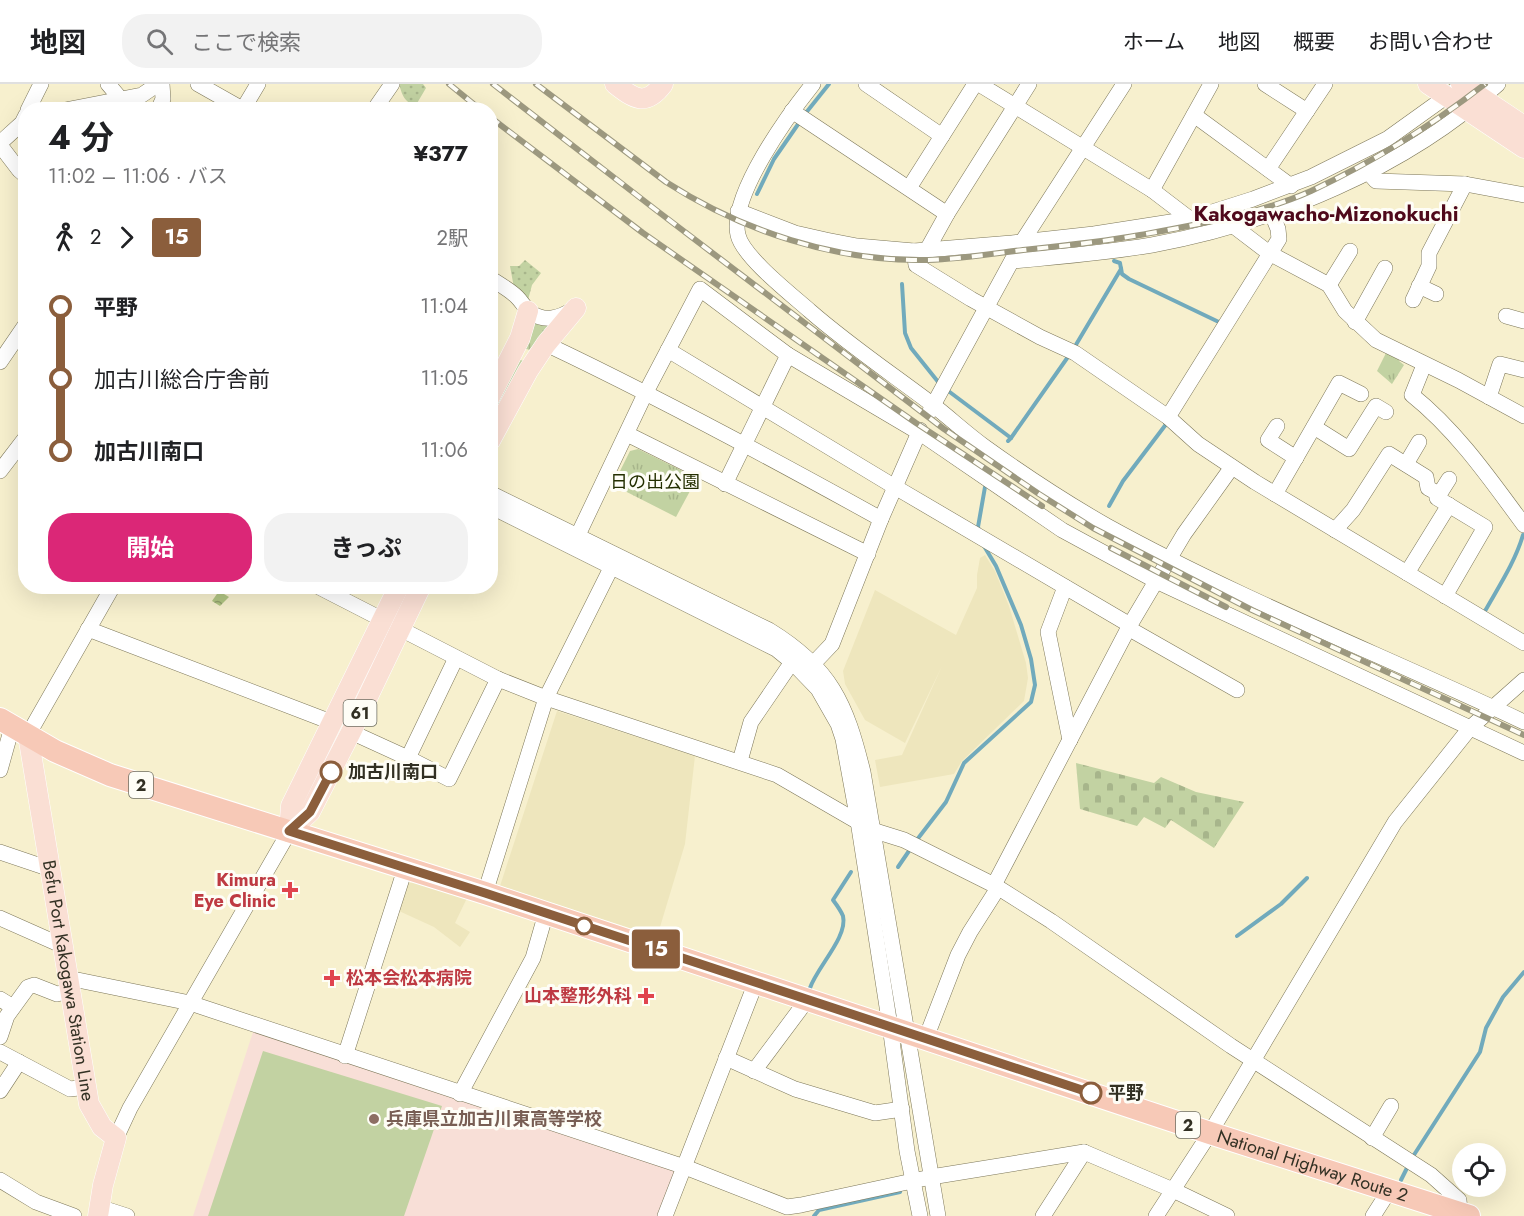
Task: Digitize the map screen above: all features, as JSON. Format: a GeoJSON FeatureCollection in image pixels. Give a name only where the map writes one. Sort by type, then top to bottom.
{"type":"FeatureCollection","features":[{"type":"Feature","properties":{"kind":"highway","name":"National Highway Route 2"},"geometry":{"type":"LineString","coordinates":[[14,727],[72,759],[110,775],[485,893],[1210,1133],[1465,1214]]}},
{"type":"Feature","properties":{"kind":"main road"},"geometry":{"type":"LineString","coordinates":[[615,84],[630,96],[640,99],[651,96],[663,84]]}},
{"type":"Feature","properties":{"kind":"main road"},"geometry":{"type":"LineString","coordinates":[[1428,84],[1458,87],[1524,148]]}},
{"type":"Feature","properties":{"kind":"main road"},"geometry":{"type":"LineString","coordinates":[[1475,104],[1524,126]]}},
{"type":"Feature","properties":{"kind":"main road"},"geometry":{"type":"LineString","coordinates":[[498,426],[546,344],[576,308]]}},
{"type":"Feature","properties":{"kind":"main road"},"geometry":{"type":"LineString","coordinates":[[498,382],[520,338],[528,311]]}},
{"type":"Feature","properties":{"kind":"main road","name":"61"},"geometry":{"type":"LineString","coordinates":[[289,831],[310,812],[351,732],[391,625],[397,594]]}},
{"type":"Feature","properties":{"kind":"main road","name":"61"},"geometry":{"type":"LineString","coordinates":[[289,831],[291,806],[331,722],[391,625],[414,594]]}},
{"type":"Feature","properties":{"kind":"main road","name":"Befu Port Kakogawa Station Line"},"geometry":{"type":"LineString","coordinates":[[14,727],[50,869],[89,1104],[102,1128],[116,1138]]}},
{"type":"Feature","properties":{"kind":"main road"},"geometry":{"type":"LineString","coordinates":[[98,1211],[116,1138]]}},
{"type":"Feature","properties":{"kind":"street"},"geometry":{"type":"LineString","coordinates":[[32,102],[41,84]]}},
{"type":"Feature","properties":{"kind":"street"},"geometry":{"type":"LineString","coordinates":[[108,84],[123,102]]}},
{"type":"Feature","properties":{"kind":"street"},"geometry":{"type":"LineString","coordinates":[[129,102],[160,84],[162,102]]}},
{"type":"Feature","properties":{"kind":"street"},"geometry":{"type":"LineString","coordinates":[[247,102],[258,84]]}},
{"type":"Feature","properties":{"kind":"street"},"geometry":{"type":"LineString","coordinates":[[380,102],[392,84]]}},
{"type":"Feature","properties":{"kind":"street"},"geometry":{"type":"LineString","coordinates":[[813,84],[762,157],[738,211],[738,236],[756,264],[844,340],[931,408],[1042,486],[1104,524],[1169,559],[1524,722]]}},
{"type":"Feature","properties":{"kind":"street"},"geometry":{"type":"LineString","coordinates":[[866,84],[942,135]]}},
{"type":"Feature","properties":{"kind":"street"},"geometry":{"type":"LineString","coordinates":[[909,188],[977,84],[1152,190],[1190,219]]}},
{"type":"Feature","properties":{"kind":"street"},"geometry":{"type":"LineString","coordinates":[[1029,84],[947,214],[920,251],[916,265],[1040,337],[1075,353],[1168,417],[1182,431],[1232,467],[1524,643]]}},
{"type":"Feature","properties":{"kind":"street"},"geometry":{"type":"LineString","coordinates":[[931,408],[1022,242],[1124,84]]}},
{"type":"Feature","properties":{"kind":"street"},"geometry":{"type":"LineString","coordinates":[[1152,190],[1211,84]]}},
{"type":"Feature","properties":{"kind":"street"},"geometry":{"type":"LineString","coordinates":[[1265,84],[1307,111]]}},
{"type":"Feature","properties":{"kind":"street"},"geometry":{"type":"LineString","coordinates":[[1268,169],[1324,84]]}},
{"type":"Feature","properties":{"kind":"street"},"geometry":{"type":"LineString","coordinates":[[1012,261],[1152,245],[1198,236],[1272,214],[1369,172],[1424,140],[1475,104],[1498,84]]}},
{"type":"Feature","properties":{"kind":"street"},"geometry":{"type":"LineString","coordinates":[[207,86],[232,102]]}},
{"type":"Feature","properties":{"kind":"street"},"geometry":{"type":"LineString","coordinates":[[738,211],[795,233],[826,240],[857,246],[920,251],[1094,234],[1190,219],[1293,185],[1387,139],[1458,87]]}},
{"type":"Feature","properties":{"kind":"street"},"geometry":{"type":"LineString","coordinates":[[792,111],[947,214]]}},
{"type":"Feature","properties":{"kind":"street"},"geometry":{"type":"LineString","coordinates":[[1194,115],[1293,185],[1303,201]]}},
{"type":"Feature","properties":{"kind":"street"},"geometry":{"type":"LineString","coordinates":[[18,125],[0,144],[18,170]]}},
{"type":"Feature","properties":{"kind":"street"},"geometry":{"type":"LineString","coordinates":[[1369,172],[1376,181],[1465,184],[1524,195]]}},
{"type":"Feature","properties":{"kind":"street"},"geometry":{"type":"LineString","coordinates":[[1436,294],[1416,293],[1429,266],[1429,253],[1465,184]]}},
{"type":"Feature","properties":{"kind":"street"},"geometry":{"type":"LineString","coordinates":[[1215,211],[1269,253],[1329,285],[1345,311],[1376,340],[1458,380],[1524,416]]}},
{"type":"Feature","properties":{"kind":"street"},"geometry":{"type":"LineString","coordinates":[[1168,417],[1279,239],[1272,214]]}},
{"type":"Feature","properties":{"kind":"street"},"geometry":{"type":"LineString","coordinates":[[1329,285],[1350,251]]}},
{"type":"Feature","properties":{"kind":"street"},"geometry":{"type":"LineString","coordinates":[[1355,322],[1385,268]]}},
{"type":"Feature","properties":{"kind":"street"},"geometry":{"type":"LineString","coordinates":[[498,284],[516,296],[528,311],[546,319],[561,317],[576,308]]}},
{"type":"Feature","properties":{"kind":"street"},"geometry":{"type":"LineString","coordinates":[[578,535],[646,392],[700,289],[788,355],[920,432],[1062,530],[1156,581],[1524,753]]}},
{"type":"Feature","properties":{"kind":"street"},"geometry":{"type":"LineString","coordinates":[[1506,316],[1524,321]]}},
{"type":"Feature","properties":{"kind":"street"},"geometry":{"type":"LineString","coordinates":[[0,362],[18,336]]}},
{"type":"Feature","properties":{"kind":"street"},"geometry":{"type":"LineString","coordinates":[[546,344],[744,443],[881,519]]}},
{"type":"Feature","properties":{"kind":"street"},"geometry":{"type":"LineString","coordinates":[[668,350],[1065,586],[1129,627],[1187,660],[1189,664],[1237,690]]}},
{"type":"Feature","properties":{"kind":"street"},"geometry":{"type":"LineString","coordinates":[[725,484],[788,355]]}},
{"type":"Feature","properties":{"kind":"street"},"geometry":{"type":"LineString","coordinates":[[1489,397],[1500,363],[1524,370]]}},
{"type":"Feature","properties":{"kind":"street"},"geometry":{"type":"LineString","coordinates":[[1424,365],[1412,395],[1457,437],[1524,525]]}},
{"type":"Feature","properties":{"kind":"street"},"geometry":{"type":"LineString","coordinates":[[1275,494],[1339,383],[1361,394]]}},
{"type":"Feature","properties":{"kind":"street"},"geometry":{"type":"LineString","coordinates":[[1314,427],[1350,449],[1376,406],[1386,412]]}},
{"type":"Feature","properties":{"kind":"street"},"geometry":{"type":"LineString","coordinates":[[1278,426],[1268,440],[1296,459]]}},
{"type":"Feature","properties":{"kind":"street"},"geometry":{"type":"LineString","coordinates":[[813,664],[832,644],[881,519],[920,432]]}},
{"type":"Feature","properties":{"kind":"street"},"geometry":{"type":"LineString","coordinates":[[627,434],[868,554]]}},
{"type":"Feature","properties":{"kind":"street"},"geometry":{"type":"LineString","coordinates":[[1406,464],[1419,442]]}},
{"type":"Feature","properties":{"kind":"street"},"geometry":{"type":"LineString","coordinates":[[0,471],[18,447]]}},
{"type":"Feature","properties":{"kind":"street"},"geometry":{"type":"LineString","coordinates":[[1335,530],[1353,510],[1389,454],[1406,464],[1426,477],[1428,488],[1485,527],[1445,596]]}},
{"type":"Feature","properties":{"kind":"street"},"geometry":{"type":"LineString","coordinates":[[908,1032],[958,956],[996,887],[1129,627],[1184,534],[1232,467]]}},
{"type":"Feature","properties":{"kind":"street"},"geometry":{"type":"LineString","coordinates":[[1407,573],[1444,499],[1449,479]]}},
{"type":"Feature","properties":{"kind":"street"},"geometry":{"type":"LineString","coordinates":[[498,497],[769,630],[788,642],[827,678],[845,711],[863,772],[938,1216]]}},
{"type":"Feature","properties":{"kind":"street"},"geometry":{"type":"LineString","coordinates":[[498,510],[776,649],[818,689]]}},
{"type":"Feature","properties":{"kind":"street"},"geometry":{"type":"LineString","coordinates":[[485,893],[546,698],[611,568]]}},
{"type":"Feature","properties":{"kind":"street"},"geometry":{"type":"LineString","coordinates":[[1065,586],[1048,632],[1070,740]]}},
{"type":"Feature","properties":{"kind":"street"},"geometry":{"type":"LineString","coordinates":[[0,770],[14,727],[88,629],[108,594]]}},
{"type":"Feature","properties":{"kind":"street"},"geometry":{"type":"LineString","coordinates":[[332,594],[498,679],[546,698],[777,775],[872,830],[904,840],[996,887],[1051,921],[1231,1046],[1431,1175],[1459,1200],[1465,1214]]}},
{"type":"Feature","properties":{"kind":"street"},"geometry":{"type":"LineString","coordinates":[[88,629],[331,722]]}},
{"type":"Feature","properties":{"kind":"street"},"geometry":{"type":"LineString","coordinates":[[408,758],[456,658]]}},
{"type":"Feature","properties":{"kind":"street"},"geometry":{"type":"LineString","coordinates":[[792,662],[813,664]]}},
{"type":"Feature","properties":{"kind":"street"},"geometry":{"type":"LineString","coordinates":[[740,761],[751,722],[792,662]]}},
{"type":"Feature","properties":{"kind":"street"},"geometry":{"type":"LineString","coordinates":[[813,664],[818,689],[840,732],[858,821],[908,1032],[902,1109],[907,1151],[920,1216]]}},
{"type":"Feature","properties":{"kind":"street"},"geometry":{"type":"LineString","coordinates":[[351,732],[449,779],[498,679]]}},
{"type":"Feature","properties":{"kind":"street"},"geometry":{"type":"LineString","coordinates":[[1156,1216],[1210,1133],[1395,822],[1470,728],[1492,706],[1524,680]]}},
{"type":"Feature","properties":{"kind":"street"},"geometry":{"type":"LineString","coordinates":[[116,1138],[122,1121],[289,831]]}},
{"type":"Feature","properties":{"kind":"street"},"geometry":{"type":"LineString","coordinates":[[0,852],[50,869]]}},
{"type":"Feature","properties":{"kind":"street"},"geometry":{"type":"LineString","coordinates":[[345,1056],[405,869]]}},
{"type":"Feature","properties":{"kind":"street"},"geometry":{"type":"LineString","coordinates":[[460,1094],[533,958],[546,913]]}},
{"type":"Feature","properties":{"kind":"street"},"geometry":{"type":"LineString","coordinates":[[0,918],[63,946]]}},
{"type":"Feature","properties":{"kind":"street"},"geometry":{"type":"LineString","coordinates":[[665,1216],[756,982]]}},
{"type":"Feature","properties":{"kind":"street"},"geometry":{"type":"LineString","coordinates":[[0,1037],[7,1016],[7,1003],[31,986],[57,994],[70,985],[190,1003],[685,1167],[801,1211],[914,1180],[1084,1152],[1227,1216]]}},
{"type":"Feature","properties":{"kind":"street"},"geometry":{"type":"LineString","coordinates":[[754,1071],[807,999]]}},
{"type":"Feature","properties":{"kind":"street"},"geometry":{"type":"LineString","coordinates":[[0,1052],[69,1089],[87,1087]]}},
{"type":"Feature","properties":{"kind":"street"},"geometry":{"type":"LineString","coordinates":[[726,1058],[795,1089],[875,1113],[902,1109]]}},
{"type":"Feature","properties":{"kind":"street"},"geometry":{"type":"LineString","coordinates":[[0,1091],[19,1062]]}},
{"type":"Feature","properties":{"kind":"street"},"geometry":{"type":"LineString","coordinates":[[1372,1138],[1391,1106]]}},
{"type":"Feature","properties":{"kind":"street"},"geometry":{"type":"LineString","coordinates":[[1043,1216],[1084,1152]]}},
{"type":"Feature","properties":{"kind":"street"},"geometry":{"type":"LineString","coordinates":[[0,1180],[36,1202],[74,1216]]}},
{"type":"Feature","properties":{"kind":"street"},"geometry":{"type":"LineString","coordinates":[[1373,1216],[1389,1191]]}},
{"type":"Feature","properties":{"kind":"street"},"geometry":{"type":"LineString","coordinates":[[98,1211],[127,1216]]}},
{"type":"Feature","properties":{"kind":"shaded area"},"geometry":{"type":"Polygon","coordinates":[[[985,555],[995,571],[1009,606],[1026,663],[1028,678],[1024,701],[962,761],[954,774],[880,787],[875,760],[902,755],[942,666],[905,743],[865,720],[845,684],[843,671],[875,590],[956,635],[977,588],[980,558],[985,555]]]}},
{"type":"Feature","properties":{"kind":"shaded area"},"geometry":{"type":"Polygon","coordinates":[[[557,711],[695,756],[685,844],[657,937],[500,886],[557,711]]]}},
{"type":"Feature","properties":{"kind":"shaded area"},"geometry":{"type":"Polygon","coordinates":[[[413,882],[467,898],[455,923],[470,932],[460,947],[434,927],[399,911],[407,884],[413,882]]]}},
{"type":"Feature","properties":{"kind":"shaded area","name":"兵庫県立加古川東高等学校"},"geometry":{"type":"Polygon","coordinates":[[[253,1032],[342,1059],[676,1171],[659,1216],[193,1216],[253,1032]]]}},
{"type":"Feature","properties":{"kind":"green space"},"geometry":{"type":"Polygon","coordinates":[[[399,84],[423,84],[426,88],[418,102],[409,102],[403,95],[399,84]]]}},
{"type":"Feature","properties":{"kind":"green space"},"geometry":{"type":"Polygon","coordinates":[[[525,260],[541,273],[532,285],[528,300],[514,288],[510,266],[519,266],[525,260]]]}},
{"type":"Feature","properties":{"kind":"green space"},"geometry":{"type":"Polygon","coordinates":[[[533,322],[548,325],[547,330],[529,350],[523,347],[533,322]]]}},
{"type":"Feature","properties":{"kind":"green space"},"geometry":{"type":"Polygon","coordinates":[[[1386,353],[1400,357],[1399,361],[1404,365],[1392,384],[1377,371],[1386,353]]]}},
{"type":"Feature","properties":{"kind":"green space"},"geometry":{"type":"Polygon","coordinates":[[[517,359],[524,361],[498,406],[498,398],[517,359]]]}},
{"type":"Feature","properties":{"kind":"green space","name":"日の出公園"},"geometry":{"type":"Polygon","coordinates":[[[638,449],[697,478],[676,517],[613,485],[630,451],[638,449]]]}},
{"type":"Feature","properties":{"kind":"green space"},"geometry":{"type":"Polygon","coordinates":[[[217,594],[229,597],[220,606],[212,601],[217,594]]]}},
{"type":"Feature","properties":{"kind":"green space"},"geometry":{"type":"Polygon","coordinates":[[[1076,763],[1154,783],[1161,777],[1196,792],[1244,802],[1214,848],[1171,820],[1165,828],[1144,817],[1137,826],[1080,809],[1076,763]]]}},
{"type":"Feature","properties":{"kind":"green space"},"geometry":{"type":"Polygon","coordinates":[[[263,1051],[442,1106],[404,1216],[208,1216],[263,1051]]]}},
{"type":"Feature","properties":{"kind":"waterway"},"geometry":{"type":"LineString","coordinates":[[805,114],[829,84]]}},
{"type":"Feature","properties":{"kind":"waterway"},"geometry":{"type":"LineString","coordinates":[[757,194],[774,159],[801,120]]}},
{"type":"Feature","properties":{"kind":"waterway"},"geometry":{"type":"LineString","coordinates":[[1074,348],[1121,269],[1120,263],[1114,261]]}},
{"type":"Feature","properties":{"kind":"waterway"},"geometry":{"type":"LineString","coordinates":[[1121,268],[1122,274],[1129,279],[1223,324]]}},
{"type":"Feature","properties":{"kind":"waterway"},"geometry":{"type":"LineString","coordinates":[[902,284],[905,333],[911,348],[939,383]]}},
{"type":"Feature","properties":{"kind":"waterway"},"geometry":{"type":"LineString","coordinates":[[1011,438],[1070,354]]}},
{"type":"Feature","properties":{"kind":"waterway"},"geometry":{"type":"LineString","coordinates":[[947,390],[1011,438],[1008,441]]}},
{"type":"Feature","properties":{"kind":"waterway"},"geometry":{"type":"LineString","coordinates":[[1109,506],[1123,481],[1167,423]]}},
{"type":"Feature","properties":{"kind":"waterway"},"geometry":{"type":"LineString","coordinates":[[979,530],[985,487]]}},
{"type":"Feature","properties":{"kind":"waterway"},"geometry":{"type":"LineString","coordinates":[[1485,611],[1511,564],[1523,535]]}},
{"type":"Feature","properties":{"kind":"waterway"},"geometry":{"type":"LineString","coordinates":[[916,841],[946,802],[964,763],[1031,702],[1035,685],[1031,659],[1021,625],[996,566],[984,546]]}},
{"type":"Feature","properties":{"kind":"waterway"},"geometry":{"type":"LineString","coordinates":[[898,867],[911,848]]}},
{"type":"Feature","properties":{"kind":"waterway"},"geometry":{"type":"LineString","coordinates":[[810,988],[841,933],[843,916],[833,900],[851,872]]}},
{"type":"Feature","properties":{"kind":"waterway"},"geometry":{"type":"LineString","coordinates":[[1237,936],[1281,904],[1307,878]]}},
{"type":"Feature","properties":{"kind":"waterway"},"geometry":{"type":"LineString","coordinates":[[1412,1158],[1480,1052],[1486,1028],[1503,997],[1524,972]]}},
{"type":"Feature","properties":{"kind":"waterway"},"geometry":{"type":"LineString","coordinates":[[1401,1180],[1409,1164]]}},
{"type":"Feature","properties":{"kind":"waterway"},"geometry":{"type":"LineString","coordinates":[[814,1216],[819,1210],[900,1192]]}},
{"type":"Feature","properties":{"kind":"railway"},"geometry":{"type":"LineString","coordinates":[[449,84],[471,102]]}},
{"type":"Feature","properties":{"kind":"railway"},"geometry":{"type":"LineString","coordinates":[[493,84],[944,429],[1039,494],[1093,528],[1252,610],[1524,735]]}},
{"type":"Feature","properties":{"kind":"railway"},"geometry":{"type":"LineString","coordinates":[[536,84],[666,182],[726,215],[758,229],[825,249],[859,256],[928,260],[1082,244],[1205,223],[1270,206],[1311,191],[1379,155],[1423,129],[1485,84]]}},
{"type":"Feature","properties":{"kind":"railway"},"geometry":{"type":"LineString","coordinates":[[498,123],[643,233],[916,423],[1042,506]]}},
{"type":"Feature","properties":{"kind":"railway"},"geometry":{"type":"LineString","coordinates":[[1111,548],[1226,607]]}},
{"type":"Feature","properties":{"kind":"bus line","name":"15"},"geometry":{"type":"LineString","coordinates":[[331,772],[310,812],[289,831],[740,976],[1091,1093]]}},
{"type":"Feature","properties":{"kind":"place","name":"加古川南口"},"geometry":{"type":"Point","coordinates":[331,772]}},
{"type":"Feature","properties":{"kind":"place","name":"Kimura Eye Clinic"},"geometry":{"type":"Point","coordinates":[290,890]}},
{"type":"Feature","properties":{"kind":"place","name":"松本会松本病院"},"geometry":{"type":"Point","coordinates":[332,978]}},
{"type":"Feature","properties":{"kind":"place","name":"山本整形外科"},"geometry":{"type":"Point","coordinates":[646,996]}},
{"type":"Feature","properties":{"kind":"place","name":"平野"},"geometry":{"type":"Point","coordinates":[1091,1093]}},
{"type":"Feature","properties":{"kind":"place","name":"兵庫県立加古川東高等学校"},"geometry":{"type":"Point","coordinates":[374,1119]}},
{"type":"Feature","properties":{"kind":"district","name":"Kakogawacho-Mizonokuchi"},"geometry":{"type":"Point","coordinates":[1326,214]}}]}
